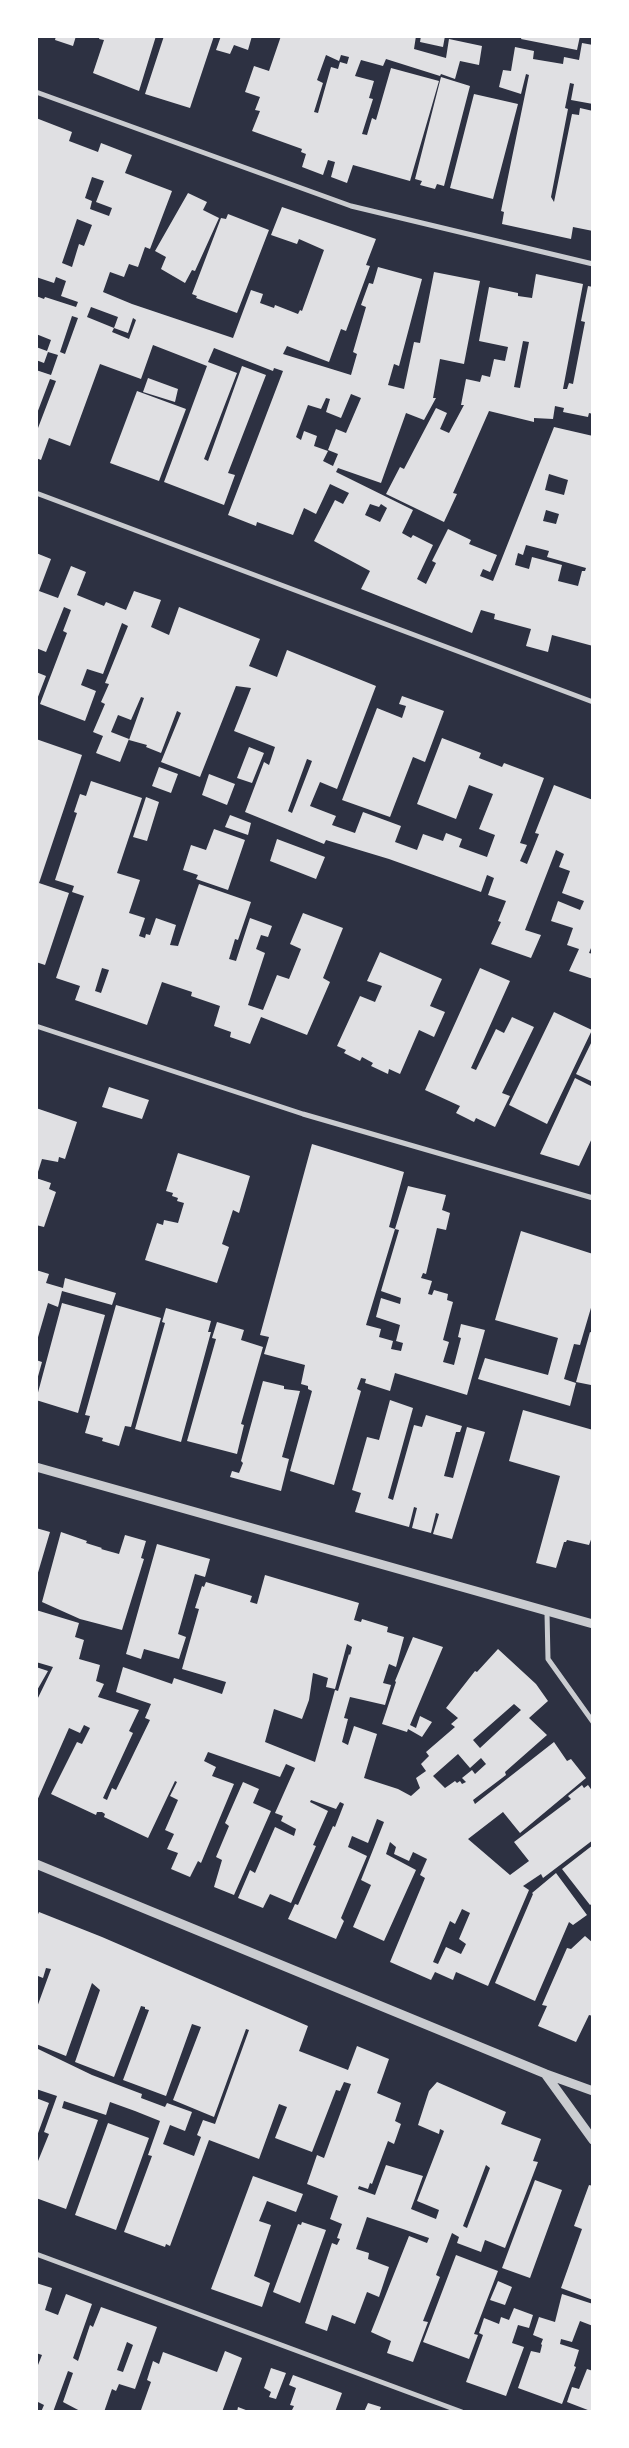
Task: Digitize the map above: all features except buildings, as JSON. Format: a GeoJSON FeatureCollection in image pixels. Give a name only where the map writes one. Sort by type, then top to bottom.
{"type":"FeatureCollection","features":[{"type":"Feature","properties":{"kind":"street"},"geometry":{"type":"LineString","coordinates":[[36,92],[351,206],[593,264]]}},
{"type":"Feature","properties":{"kind":"street"},"geometry":{"type":"LineString","coordinates":[[36,493],[593,702]]}},
{"type":"Feature","properties":{"kind":"street"},"geometry":{"type":"LineString","coordinates":[[36,1026],[303,1114],[593,1198]]}},
{"type":"Feature","properties":{"kind":"street"},"geometry":{"type":"LineString","coordinates":[[36,1467],[547,1613],[593,1624]]}},
{"type":"Feature","properties":{"kind":"street"},"geometry":{"type":"LineString","coordinates":[[547,1613],[548,1658],[593,1722]]}},
{"type":"Feature","properties":{"kind":"street"},"geometry":{"type":"LineString","coordinates":[[36,1864],[546,2074],[593,2091]]}},
{"type":"Feature","properties":{"kind":"street"},"geometry":{"type":"LineString","coordinates":[[546,2074],[593,2140]]}},
{"type":"Feature","properties":{"kind":"street"},"geometry":{"type":"LineString","coordinates":[[36,2254],[462,2412]]}}]}
